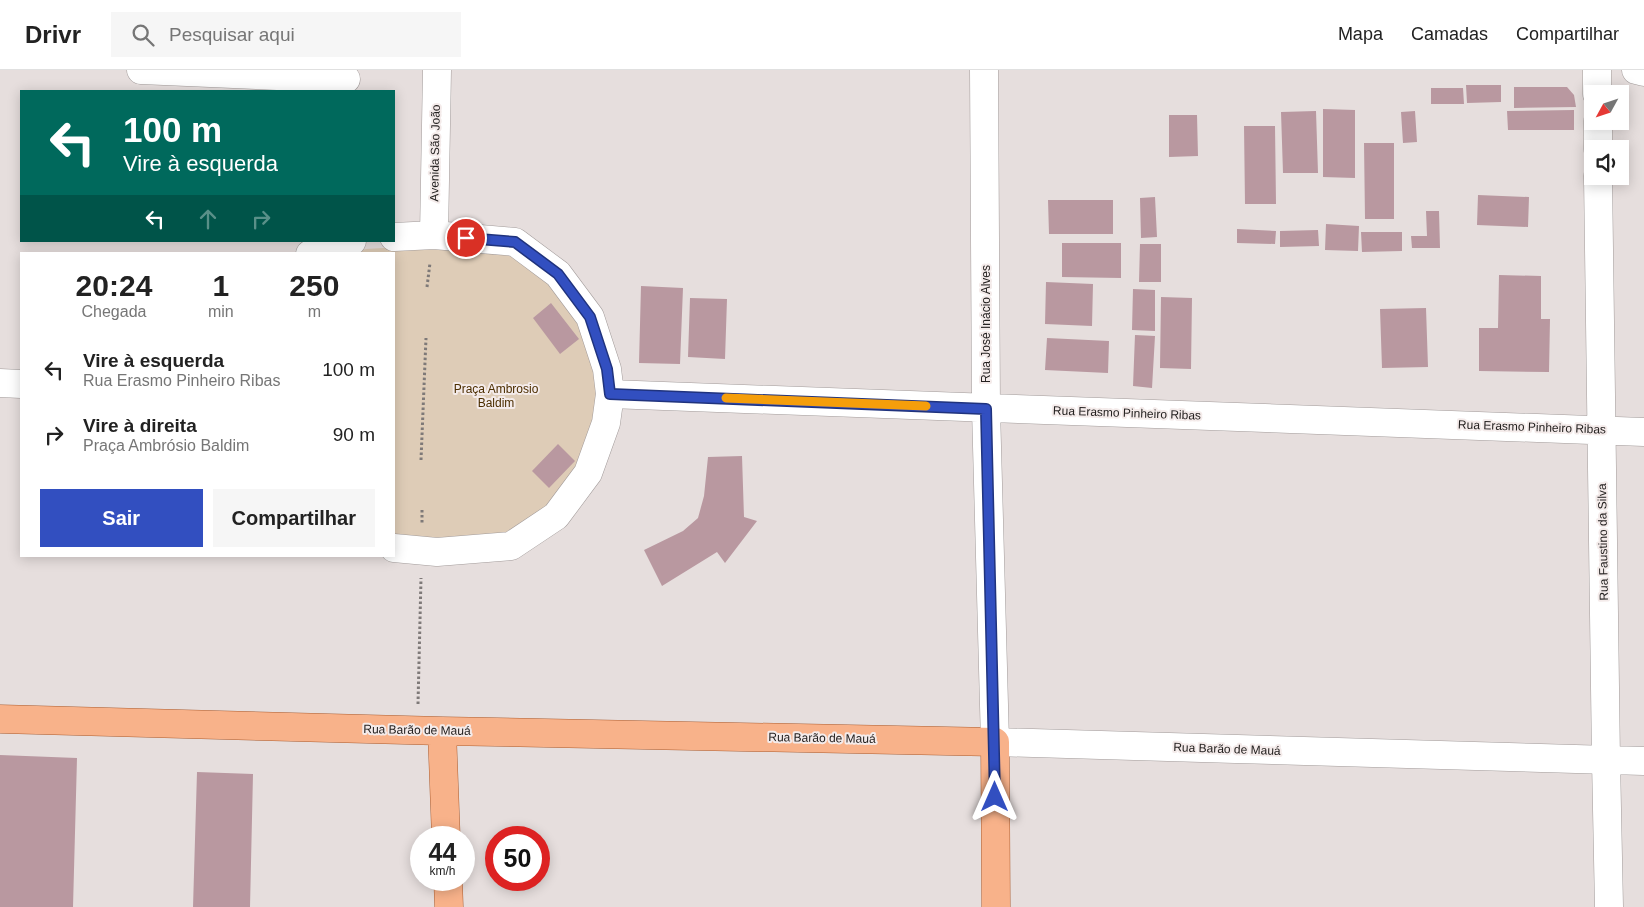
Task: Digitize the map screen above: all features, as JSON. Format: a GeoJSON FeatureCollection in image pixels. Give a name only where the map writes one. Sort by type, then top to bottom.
{"type":"FeatureCollection","features":[{"type":"Feature","properties":{"kind":"main road","name":"Rua Barão de Mauá"},"geometry":{"type":"LineString","coordinates":[[0,719],[995,742]]}},
{"type":"Feature","properties":{"kind":"main road"},"geometry":{"type":"LineString","coordinates":[[429,730],[444,826]]}},
{"type":"Feature","properties":{"kind":"main road","name":"Rua José Inácio Alves"},"geometry":{"type":"LineString","coordinates":[[995,742],[996,907]]}},
{"type":"Feature","properties":{"kind":"main road"},"geometry":{"type":"LineString","coordinates":[[448,891],[449,907]]}},
{"type":"Feature","properties":{"kind":"street"},"geometry":{"type":"LineString","coordinates":[[141,70],[346,79]]}},
{"type":"Feature","properties":{"kind":"street","name":"Avenida São João"},"geometry":{"type":"LineString","coordinates":[[434,235],[437,70]]}},
{"type":"Feature","properties":{"kind":"street","name":"Rua José Inácio Alves"},"geometry":{"type":"LineString","coordinates":[[984,70],[986,409],[995,742]]}},
{"type":"Feature","properties":{"kind":"street"},"geometry":{"type":"LineString","coordinates":[[1597,70],[1597,85]]}},
{"type":"Feature","properties":{"kind":"street"},"geometry":{"type":"LineString","coordinates":[[1636,70],[1644,72]]}},
{"type":"Feature","properties":{"kind":"street","name":"Rua Faustino da Silva"},"geometry":{"type":"LineString","coordinates":[[1598,185],[1609,907]]}},
{"type":"Feature","properties":{"kind":"street"},"geometry":{"type":"LineString","coordinates":[[395,237],[434,235],[515,242],[558,274],[590,317],[607,369],[610,394],[606,422],[588,473],[556,516],[511,546],[437,552],[395,548]]}},
{"type":"Feature","properties":{"kind":"street"},"geometry":{"type":"LineString","coordinates":[[313,252],[322,247],[347,242]]}},
{"type":"Feature","properties":{"kind":"street"},"geometry":{"type":"LineString","coordinates":[[0,383],[20,384]]}},
{"type":"Feature","properties":{"kind":"street","name":"Rua Erasmo Pinheiro Ribas"},"geometry":{"type":"LineString","coordinates":[[610,394],[1644,432]]}},
{"type":"Feature","properties":{"kind":"street","name":"Rua Barão de Mauá"},"geometry":{"type":"LineString","coordinates":[[995,742],[1644,761]]}},
{"type":"Feature","properties":{"kind":"path"},"geometry":{"type":"LineString","coordinates":[[421,460],[426,338]]}},
{"type":"Feature","properties":{"kind":"path"},"geometry":{"type":"LineString","coordinates":[[422,510],[429,730]]}},
{"type":"Feature","properties":{"kind":"green space","name":"Praça Ambrosio Baldim"},"geometry":{"type":"Polygon","coordinates":[[[434,245],[511,252],[551,281],[581,322],[600,394],[580,468],[549,508],[508,536],[437,542],[395,538],[395,252],[352,252],[366,249],[434,245]]]}},
{"type":"Feature","properties":{"kind":"building"},"geometry":{"type":"Polygon","coordinates":[[[1466,85],[1501,85],[1501,102],[1467,103],[1466,85]]]}},
{"type":"Feature","properties":{"kind":"building"},"geometry":{"type":"Polygon","coordinates":[[[1514,87],[1567,87],[1574,95],[1576,107],[1514,108],[1514,87]]]}},
{"type":"Feature","properties":{"kind":"building"},"geometry":{"type":"Polygon","coordinates":[[[1431,88],[1463,88],[1464,104],[1431,104],[1431,88]]]}},
{"type":"Feature","properties":{"kind":"building"},"geometry":{"type":"Polygon","coordinates":[[[1323,109],[1355,110],[1355,178],[1323,177],[1323,109]]]}},
{"type":"Feature","properties":{"kind":"building"},"geometry":{"type":"Polygon","coordinates":[[[1574,110],[1574,130],[1508,130],[1507,111],[1574,110]]]}},
{"type":"Feature","properties":{"kind":"building"},"geometry":{"type":"Polygon","coordinates":[[[1316,111],[1318,173],[1283,173],[1281,112],[1316,111]]]}},
{"type":"Feature","properties":{"kind":"building"},"geometry":{"type":"Polygon","coordinates":[[[1415,111],[1417,142],[1403,143],[1401,112],[1415,111]]]}},
{"type":"Feature","properties":{"kind":"building"},"geometry":{"type":"Polygon","coordinates":[[[1169,115],[1197,115],[1198,156],[1169,157],[1169,115]]]}},
{"type":"Feature","properties":{"kind":"building"},"geometry":{"type":"Polygon","coordinates":[[[1244,126],[1275,126],[1276,204],[1245,204],[1244,126]]]}},
{"type":"Feature","properties":{"kind":"building"},"geometry":{"type":"Polygon","coordinates":[[[1364,143],[1394,143],[1394,219],[1365,219],[1364,143]]]}},
{"type":"Feature","properties":{"kind":"building"},"geometry":{"type":"Polygon","coordinates":[[[1478,195],[1529,197],[1528,227],[1477,225],[1478,195]]]}},
{"type":"Feature","properties":{"kind":"building"},"geometry":{"type":"Polygon","coordinates":[[[1155,197],[1157,237],[1141,238],[1140,198],[1155,197]]]}},
{"type":"Feature","properties":{"kind":"building"},"geometry":{"type":"Polygon","coordinates":[[[1048,200],[1113,200],[1113,234],[1049,234],[1048,200]]]}},
{"type":"Feature","properties":{"kind":"building"},"geometry":{"type":"Polygon","coordinates":[[[1426,211],[1439,211],[1440,248],[1412,248],[1411,236],[1427,236],[1426,211]]]}},
{"type":"Feature","properties":{"kind":"building"},"geometry":{"type":"Polygon","coordinates":[[[1326,224],[1359,226],[1358,251],[1325,250],[1326,224]]]}},
{"type":"Feature","properties":{"kind":"building"},"geometry":{"type":"Polygon","coordinates":[[[1237,229],[1276,231],[1275,244],[1237,243],[1237,229]]]}},
{"type":"Feature","properties":{"kind":"building"},"geometry":{"type":"Polygon","coordinates":[[[1318,230],[1319,246],[1280,247],[1280,231],[1318,230]]]}},
{"type":"Feature","properties":{"kind":"building"},"geometry":{"type":"Polygon","coordinates":[[[1361,232],[1402,232],[1402,251],[1362,252],[1361,232]]]}},
{"type":"Feature","properties":{"kind":"building"},"geometry":{"type":"Polygon","coordinates":[[[1062,243],[1121,243],[1121,278],[1062,277],[1062,243]]]}},
{"type":"Feature","properties":{"kind":"building"},"geometry":{"type":"Polygon","coordinates":[[[1140,244],[1161,244],[1161,282],[1139,282],[1140,244]]]}},
{"type":"Feature","properties":{"kind":"building"},"geometry":{"type":"Polygon","coordinates":[[[1499,275],[1541,276],[1541,319],[1550,319],[1549,372],[1479,371],[1479,328],[1498,328],[1499,275]]]}},
{"type":"Feature","properties":{"kind":"building"},"geometry":{"type":"Polygon","coordinates":[[[1046,282],[1093,284],[1092,326],[1045,324],[1046,282]]]}},
{"type":"Feature","properties":{"kind":"building"},"geometry":{"type":"Polygon","coordinates":[[[641,286],[683,288],[680,364],[639,363],[641,286]]]}},
{"type":"Feature","properties":{"kind":"building"},"geometry":{"type":"Polygon","coordinates":[[[1133,289],[1155,290],[1155,331],[1132,330],[1133,289]]]}},
{"type":"Feature","properties":{"kind":"building"},"geometry":{"type":"Polygon","coordinates":[[[1161,297],[1192,298],[1191,369],[1160,368],[1161,297]]]}},
{"type":"Feature","properties":{"kind":"building"},"geometry":{"type":"Polygon","coordinates":[[[690,298],[727,299],[725,359],[688,357],[690,298]]]}},
{"type":"Feature","properties":{"kind":"building"},"geometry":{"type":"Polygon","coordinates":[[[551,303],[579,339],[560,354],[533,318],[551,303]]]}},
{"type":"Feature","properties":{"kind":"building"},"geometry":{"type":"Polygon","coordinates":[[[1426,308],[1428,367],[1382,368],[1380,309],[1426,308]]]}},
{"type":"Feature","properties":{"kind":"building"},"geometry":{"type":"Polygon","coordinates":[[[1135,335],[1155,336],[1152,388],[1133,386],[1135,335]]]}},
{"type":"Feature","properties":{"kind":"building"},"geometry":{"type":"Polygon","coordinates":[[[1047,338],[1109,341],[1108,373],[1045,370],[1047,338]]]}},
{"type":"Feature","properties":{"kind":"building"},"geometry":{"type":"Polygon","coordinates":[[[558,444],[575,461],[549,488],[532,471],[558,444]]]}},
{"type":"Feature","properties":{"kind":"building"},"geometry":{"type":"Polygon","coordinates":[[[742,456],[744,517],[757,521],[725,563],[717,552],[662,586],[644,550],[683,531],[698,518],[704,496],[708,457],[742,456]]]}},
{"type":"Feature","properties":{"kind":"building"},"geometry":{"type":"Polygon","coordinates":[[[0,755],[77,758],[73,907],[0,907],[0,755]]]}},
{"type":"Feature","properties":{"kind":"building"},"geometry":{"type":"Polygon","coordinates":[[[197,772],[253,774],[250,907],[193,907],[197,772]]]}},
{"type":"Feature","properties":{"kind":"slow traffic"},"geometry":{"type":"LineString","coordinates":[[726,398],[926,406]]}},
{"type":"Feature","properties":{"kind":"route"},"geometry":{"type":"LineString","coordinates":[[466,238],[515,242],[558,274],[590,317],[607,369],[610,394],[986,409],[995,797]]}}]}
